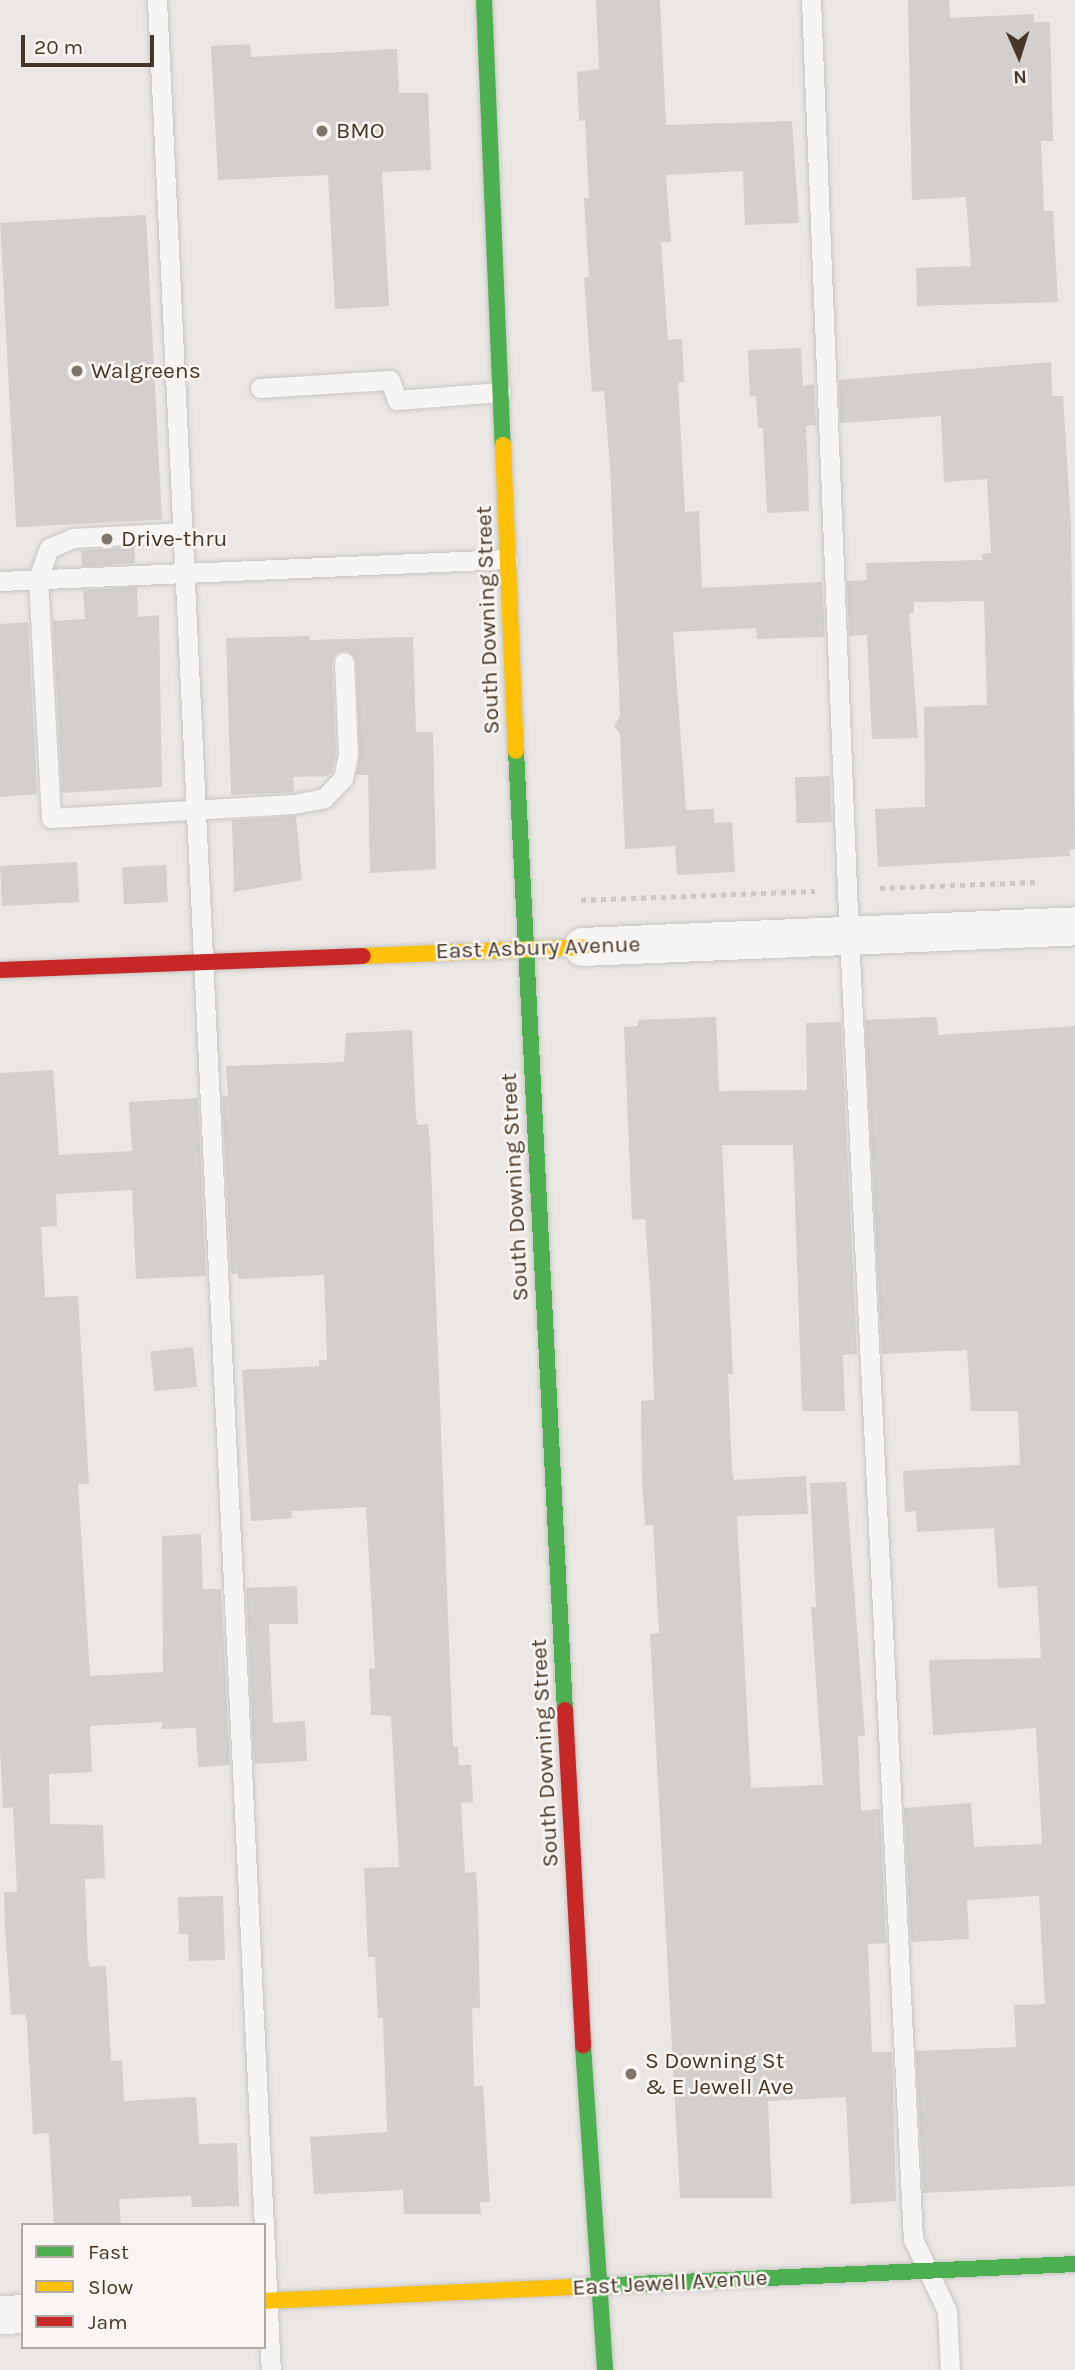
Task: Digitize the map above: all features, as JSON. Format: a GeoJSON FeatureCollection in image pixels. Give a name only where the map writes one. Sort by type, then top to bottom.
{"type":"FeatureCollection","features":[{"type":"Feature","properties":{"kind":"main road","name":"South Downing Street"},"geometry":{"type":"LineString","coordinates":[[484,0],[525,949],[598,2286],[605,2370]]}},
{"type":"Feature","properties":{"kind":"main road","name":"East Asbury Avenue"},"geometry":{"type":"LineString","coordinates":[[0,970],[583,947]]}},
{"type":"Feature","properties":{"kind":"main road","name":"East Jewell Avenue"},"geometry":{"type":"LineString","coordinates":[[266,2301],[1075,2264]]}},
{"type":"Feature","properties":{"kind":"street","name":"East Asbury Avenue"},"geometry":{"type":"LineString","coordinates":[[583,947],[1075,926]]}},
{"type":"Feature","properties":{"kind":"street"},"geometry":{"type":"LineString","coordinates":[[0,2315],[21,2314]]}},
{"type":"Feature","properties":{"kind":"lane"},"geometry":{"type":"LineString","coordinates":[[157,0],[262,2223]]}},
{"type":"Feature","properties":{"kind":"lane"},"geometry":{"type":"LineString","coordinates":[[811,0],[849,936],[913,2239],[947,2311],[950,2370]]}},
{"type":"Feature","properties":{"kind":"lane"},"geometry":{"type":"LineString","coordinates":[[260,388],[390,380],[397,400],[501,392]]}},
{"type":"Feature","properties":{"kind":"lane"},"geometry":{"type":"LineString","coordinates":[[183,533],[72,538],[49,548],[38,579],[51,818],[196,809],[324,797],[343,778],[348,754],[344,662]]}},
{"type":"Feature","properties":{"kind":"lane"},"geometry":{"type":"LineString","coordinates":[[0,581],[508,559]]}},
{"type":"Feature","properties":{"kind":"lane"},"geometry":{"type":"LineString","coordinates":[[266,2301],[271,2370]]}},
{"type":"Feature","properties":{"kind":"building"},"geometry":{"type":"Polygon","coordinates":[[[596,0],[660,0],[666,125],[792,121],[799,223],[745,225],[743,171],[666,175],[671,242],[661,242],[668,340],[682,339],[684,382],[678,383],[685,512],[699,511],[702,588],[822,582],[825,637],[757,639],[756,628],[673,632],[686,810],[714,809],[714,823],[732,822],[735,872],[677,875],[675,846],[625,849],[620,734],[614,726],[620,716],[610,466],[604,391],[592,392],[584,277],[589,277],[584,198],[589,198],[585,120],[579,121],[577,72],[599,69],[596,0]]]}},
{"type":"Feature","properties":{"kind":"building"},"geometry":{"type":"Polygon","coordinates":[[[908,0],[949,0],[950,18],[1034,14],[1034,22],[1050,22],[1053,141],[1041,141],[1044,211],[1053,211],[1058,302],[917,306],[916,268],[971,266],[966,197],[912,200],[908,0]]]}},
{"type":"Feature","properties":{"kind":"building","name":"BMO"},"geometry":{"type":"Polygon","coordinates":[[[250,44],[251,57],[397,49],[399,93],[428,93],[431,170],[382,172],[389,306],[335,309],[328,175],[218,180],[211,46],[250,44]]]}},
{"type":"Feature","properties":{"kind":"building","name":"Walgreens"},"geometry":{"type":"Polygon","coordinates":[[[146,215],[162,520],[16,527],[0,223],[146,215]]]}},
{"type":"Feature","properties":{"kind":"building"},"geometry":{"type":"Polygon","coordinates":[[[801,348],[803,386],[814,384],[816,425],[806,426],[809,511],[767,513],[763,428],[758,428],[756,396],[750,397],[748,350],[801,348]]]}},
{"type":"Feature","properties":{"kind":"building"},"geometry":{"type":"Polygon","coordinates":[[[1051,362],[1052,396],[1063,396],[1071,524],[1075,849],[1070,850],[1070,856],[878,867],[875,809],[925,807],[924,707],[987,705],[984,601],[914,602],[914,613],[909,613],[918,738],[872,739],[867,635],[849,636],[847,581],[867,580],[866,563],[982,560],[982,554],[991,553],[987,479],[944,482],[941,416],[840,423],[839,380],[1051,362]]]}},
{"type":"Feature","properties":{"kind":"building"},"geometry":{"type":"Polygon","coordinates":[[[134,547],[135,563],[82,567],[81,551],[134,547]]]}},
{"type":"Feature","properties":{"kind":"building"},"geometry":{"type":"Polygon","coordinates":[[[137,587],[138,617],[159,615],[162,787],[62,793],[53,621],[85,619],[83,590],[137,587]]]}},
{"type":"Feature","properties":{"kind":"building"},"geometry":{"type":"Polygon","coordinates":[[[28,622],[37,794],[0,797],[0,624],[28,622]]]}},
{"type":"Feature","properties":{"kind":"building"},"geometry":{"type":"Polygon","coordinates":[[[309,636],[309,640],[413,637],[416,732],[433,732],[436,869],[370,873],[368,775],[356,775],[360,754],[356,661],[349,651],[337,652],[332,662],[336,753],[332,772],[328,776],[293,777],[294,792],[231,795],[226,638],[309,636]]]}},
{"type":"Feature","properties":{"kind":"building"},"geometry":{"type":"Polygon","coordinates":[[[830,776],[832,822],[797,823],[795,777],[830,776]]]}},
{"type":"Feature","properties":{"kind":"building"},"geometry":{"type":"Polygon","coordinates":[[[296,816],[302,880],[234,892],[232,820],[296,816]]]}},
{"type":"Feature","properties":{"kind":"building"},"geometry":{"type":"Polygon","coordinates":[[[77,862],[79,902],[2,906],[0,866],[77,862]]]}},
{"type":"Feature","properties":{"kind":"building"},"geometry":{"type":"Polygon","coordinates":[[[166,865],[168,902],[124,904],[122,867],[166,865]]]}},
{"type":"Feature","properties":{"kind":"building"},"geometry":{"type":"Polygon","coordinates":[[[716,1017],[719,1091],[807,1090],[806,1023],[841,1022],[857,1354],[843,1355],[845,1411],[802,1411],[793,1145],[722,1145],[733,1374],[728,1374],[732,1471],[734,1480],[806,1476],[808,1514],[737,1516],[751,1788],[823,1785],[811,1607],[816,1607],[810,1483],[846,1482],[865,1736],[858,1736],[861,1811],[880,1809],[886,1943],[868,1944],[872,2052],[892,2052],[896,2201],[851,2204],[846,2097],[768,2101],[772,2198],[680,2198],[650,1634],[659,1633],[653,1525],[645,1525],[642,1479],[641,1401],[654,1400],[651,1302],[645,1219],[632,1220],[624,1027],[638,1026],[638,1020],[716,1017]]]}},
{"type":"Feature","properties":{"kind":"building"},"geometry":{"type":"Polygon","coordinates":[[[937,1018],[938,1035],[1075,1026],[1075,2186],[923,2193],[916,2051],[1016,2047],[1014,2005],[1045,2004],[1039,1896],[967,1900],[969,1939],[911,1942],[904,1808],[971,1803],[974,1847],[1042,1844],[1036,1728],[933,1735],[929,1660],[1041,1658],[1037,1586],[998,1588],[994,1528],[917,1532],[916,1511],[905,1512],[903,1471],[1020,1465],[1018,1411],[971,1411],[967,1350],[882,1354],[865,1020],[937,1018]]]}},
{"type":"Feature","properties":{"kind":"building"},"geometry":{"type":"Polygon","coordinates":[[[412,1030],[416,1117],[418,1125],[428,1124],[430,1141],[453,1747],[458,1746],[459,1765],[471,1765],[473,1802],[461,1803],[465,1873],[476,1872],[478,1907],[480,2008],[472,2008],[474,2086],[483,2086],[490,2202],[480,2202],[481,2214],[404,2214],[403,2190],[314,2194],[310,2137],[387,2132],[383,2018],[378,2018],[375,1957],[368,1957],[364,1868],[399,1867],[391,1716],[371,1715],[369,1669],[375,1668],[366,1507],[291,1511],[292,1518],[251,1521],[242,1370],[319,1366],[319,1360],[327,1360],[324,1275],[238,1279],[238,1274],[231,1274],[222,1097],[228,1096],[226,1066],[344,1062],[346,1033],[412,1030]]]}},
{"type":"Feature","properties":{"kind":"building"},"geometry":{"type":"Polygon","coordinates":[[[53,1070],[59,1155],[132,1151],[129,1102],[198,1098],[206,1276],[136,1279],[132,1190],[56,1194],[57,1226],[41,1227],[45,1297],[78,1296],[89,1484],[78,1484],[90,1676],[163,1672],[162,1536],[201,1534],[203,1589],[221,1589],[230,1765],[198,1767],[196,1728],[162,1729],[162,1722],[90,1726],[92,1772],[49,1774],[50,1824],[103,1825],[105,1878],[85,1879],[88,1959],[90,1967],[106,1966],[111,2061],[122,2060],[124,2101],[196,2097],[199,2144],[237,2143],[239,2206],[192,2207],[191,2196],[119,2199],[121,2223],[54,2223],[49,2133],[33,2134],[27,2022],[25,2014],[11,2015],[5,1927],[4,1892],[17,1892],[13,1807],[3,1808],[0,1749],[0,1073],[53,1070]]]}},
{"type":"Feature","properties":{"kind":"building"},"geometry":{"type":"Polygon","coordinates":[[[193,1347],[197,1387],[154,1391],[150,1351],[193,1347]]]}},
{"type":"Feature","properties":{"kind":"building"},"geometry":{"type":"Polygon","coordinates":[[[297,1586],[298,1624],[269,1624],[273,1723],[305,1721],[307,1761],[254,1764],[246,1588],[297,1586]]]}},
{"type":"Feature","properties":{"kind":"building"},"geometry":{"type":"Polygon","coordinates":[[[223,1896],[225,1960],[189,1961],[188,1934],[179,1934],[178,1897],[223,1896]]]}},
{"type":"Feature","properties":{"kind":"traffic: fast"},"geometry":{"type":"LineString","coordinates":[[484,0],[503,445]]}},
{"type":"Feature","properties":{"kind":"traffic: fast"},"geometry":{"type":"LineString","coordinates":[[516,751],[565,1710]]}},
{"type":"Feature","properties":{"kind":"traffic: fast"},"geometry":{"type":"LineString","coordinates":[[583,2046],[605,2370]]}},
{"type":"Feature","properties":{"kind":"traffic: fast"},"geometry":{"type":"LineString","coordinates":[[571,2287],[1075,2264]]}},
{"type":"Feature","properties":{"kind":"traffic: slow"},"geometry":{"type":"LineString","coordinates":[[503,445],[516,751]]}},
{"type":"Feature","properties":{"kind":"traffic: slow"},"geometry":{"type":"LineString","coordinates":[[363,956],[583,947]]}},
{"type":"Feature","properties":{"kind":"traffic: slow"},"geometry":{"type":"LineString","coordinates":[[266,2301],[571,2287]]}},
{"type":"Feature","properties":{"kind":"traffic: jam"},"geometry":{"type":"LineString","coordinates":[[0,970],[363,956]]}},
{"type":"Feature","properties":{"kind":"traffic: jam"},"geometry":{"type":"LineString","coordinates":[[565,1710],[583,2046]]}},
{"type":"Feature","properties":{"kind":"place","name":"BMO"},"geometry":{"type":"Point","coordinates":[322,131]}},
{"type":"Feature","properties":{"kind":"place","name":"Walgreens"},"geometry":{"type":"Point","coordinates":[77,371]}},
{"type":"Feature","properties":{"kind":"place","name":"Drive-thru"},"geometry":{"type":"Point","coordinates":[107,539]}},
{"type":"Feature","properties":{"kind":"place","name":"S Downing St & E Jewell Ave"},"geometry":{"type":"Point","coordinates":[631,2074]}}]}
